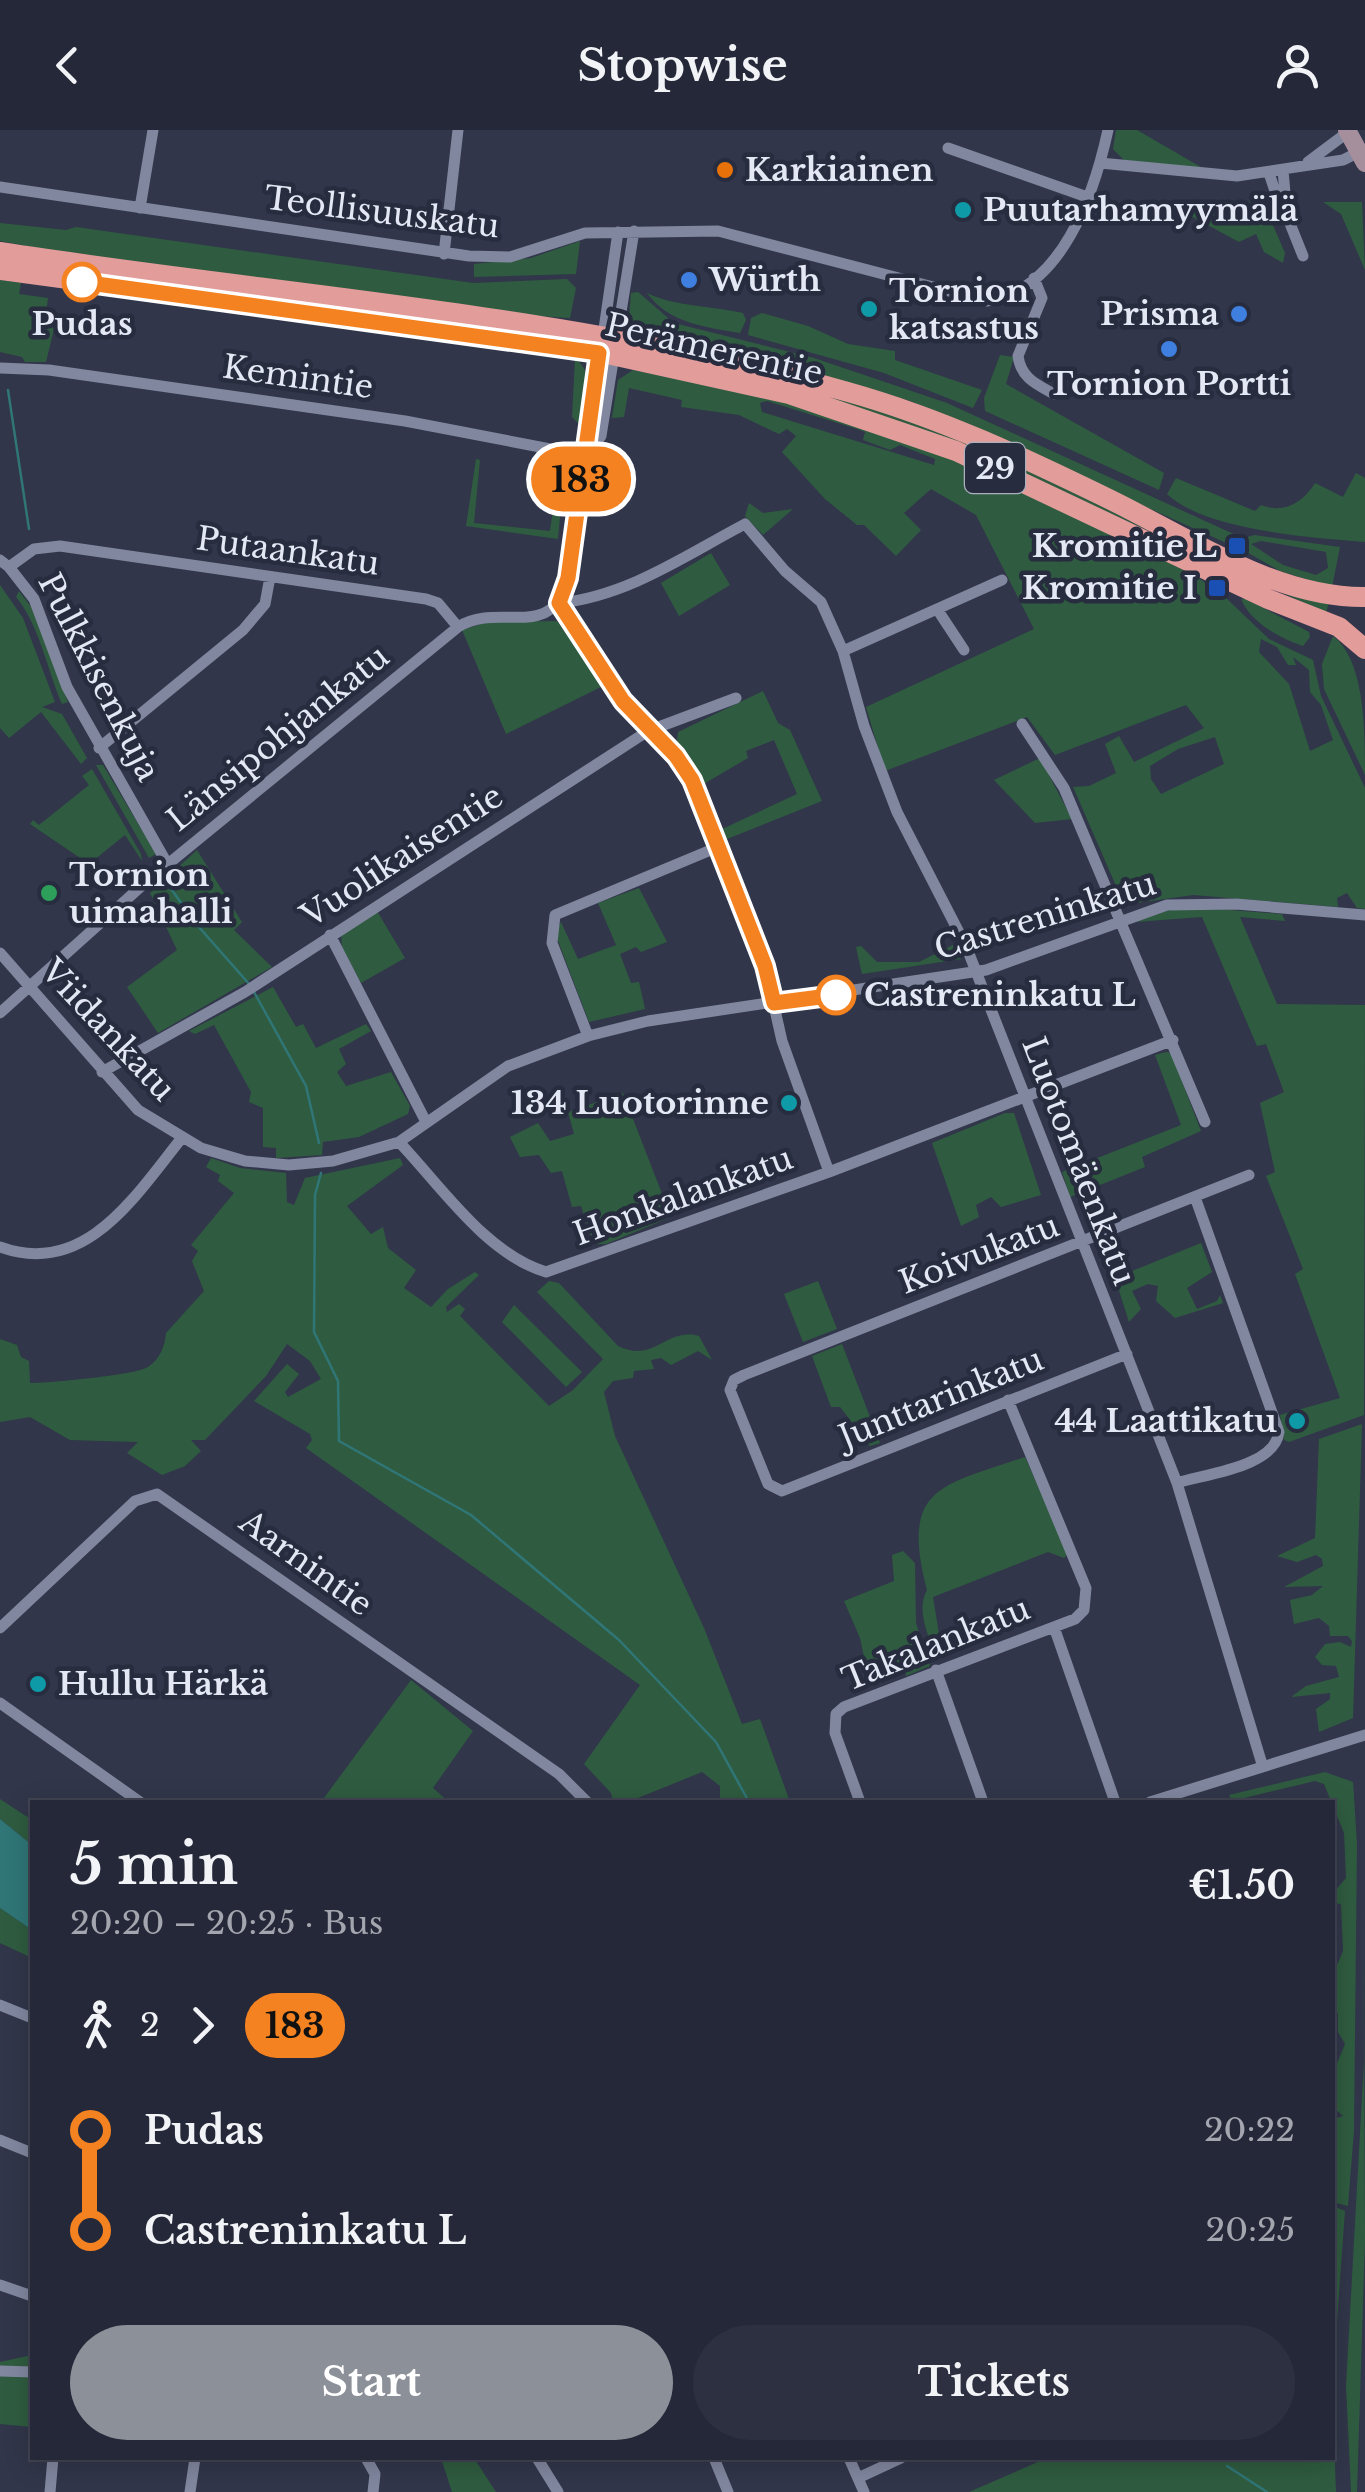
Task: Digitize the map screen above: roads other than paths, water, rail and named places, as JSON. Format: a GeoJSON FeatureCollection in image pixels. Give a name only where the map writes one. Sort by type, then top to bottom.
{"type":"FeatureCollection","features":[{"type":"Feature","properties":{"kind":"highway","name":"Perämerentie"},"geometry":{"type":"LineString","coordinates":[[0,252],[749,365],[908,411],[1036,464],[1278,579],[1315,591],[1365,597]]}},
{"type":"Feature","properties":{"kind":"highway","name":"Perämerentie"},"geometry":{"type":"LineString","coordinates":[[0,270],[609,345],[790,394],[956,451],[1268,599],[1339,627],[1365,649]]}},
{"type":"Feature","properties":{"kind":"street"},"geometry":{"type":"LineString","coordinates":[[140,208],[153,130]]}},
{"type":"Feature","properties":{"kind":"street"},"geometry":{"type":"LineString","coordinates":[[444,254],[458,130]]}},
{"type":"Feature","properties":{"kind":"street"},"geometry":{"type":"LineString","coordinates":[[1054,394],[1027,378],[1018,356],[1042,298],[1034,278],[1069,236],[1090,198],[1108,130]]}},
{"type":"Feature","properties":{"kind":"street"},"geometry":{"type":"LineString","coordinates":[[1100,163],[1206,175],[1269,173],[1357,143]]}},
{"type":"Feature","properties":{"kind":"street"},"geometry":{"type":"LineString","coordinates":[[1307,162],[1344,160],[1357,143]]}},
{"type":"Feature","properties":{"kind":"street"},"geometry":{"type":"LineString","coordinates":[[948,148],[1090,198]]}},
{"type":"Feature","properties":{"kind":"street"},"geometry":{"type":"LineString","coordinates":[[1283,170],[1284,203],[1303,256]]}},
{"type":"Feature","properties":{"kind":"street"},"geometry":{"type":"LineString","coordinates":[[1269,173],[1277,197],[1284,203]]}},
{"type":"Feature","properties":{"kind":"street","name":"Teollisuuskatu"},"geometry":{"type":"LineString","coordinates":[[0,187],[444,254],[510,256],[585,233],[739,234],[987,301],[1014,294],[1034,278]]}},
{"type":"Feature","properties":{"kind":"street"},"geometry":{"type":"LineString","coordinates":[[458,626],[480,618],[540,616],[559,603],[568,578],[587,456],[634,231]]}},
{"type":"Feature","properties":{"kind":"street"},"geometry":{"type":"LineString","coordinates":[[609,345],[618,232]]}},
{"type":"Feature","properties":{"kind":"street","name":"Kemintie"},"geometry":{"type":"LineString","coordinates":[[0,368],[49,370],[404,420],[587,456]]}},
{"type":"Feature","properties":{"kind":"street","name":"Luotomäenkatu"},"geometry":{"type":"LineString","coordinates":[[559,603],[590,597],[660,572],[745,524],[784,571],[818,597],[843,651],[886,785],[954,916],[1177,1483],[1262,1764]]}},
{"type":"Feature","properties":{"kind":"street","name":"Putaankatu"},"geometry":{"type":"LineString","coordinates":[[4,563],[34,549],[60,546],[426,599],[438,604],[458,626]]}},
{"type":"Feature","properties":{"kind":"street","name":"Pulkkisenkuja"},"geometry":{"type":"LineString","coordinates":[[4,563],[42,616],[68,687],[98,748],[168,865]]}},
{"type":"Feature","properties":{"kind":"street"},"geometry":{"type":"LineString","coordinates":[[98,748],[244,630],[265,604],[270,577]]}},
{"type":"Feature","properties":{"kind":"street"},"geometry":{"type":"LineString","coordinates":[[843,651],[1002,580]]}},
{"type":"Feature","properties":{"kind":"street"},"geometry":{"type":"LineString","coordinates":[[559,603],[602,673],[648,731],[676,756],[692,780],[765,966],[782,1040],[829,1172]]}},
{"type":"Feature","properties":{"kind":"street"},"geometry":{"type":"LineString","coordinates":[[937,608],[964,650]]}},
{"type":"Feature","properties":{"kind":"street","name":"Länsipohjankatu"},"geometry":{"type":"LineString","coordinates":[[0,1013],[168,865],[458,626]]}},
{"type":"Feature","properties":{"kind":"street","name":"Vuolikaisentie"},"geometry":{"type":"LineString","coordinates":[[102,1072],[245,992],[648,731],[736,698]]}},
{"type":"Feature","properties":{"kind":"street"},"geometry":{"type":"LineString","coordinates":[[1022,724],[1064,788],[1205,1122]]}},
{"type":"Feature","properties":{"kind":"street"},"geometry":{"type":"LineString","coordinates":[[588,1036],[552,942],[555,915],[718,847]]}},
{"type":"Feature","properties":{"kind":"street","name":"Castreninkatu"},"geometry":{"type":"LineString","coordinates":[[181,1139],[245,1161],[289,1165],[333,1162],[399,1142],[425,1120],[508,1066],[588,1036],[648,1021],[975,972],[1120,918],[1184,904],[1365,915]]}},
{"type":"Feature","properties":{"kind":"street"},"geometry":{"type":"LineString","coordinates":[[330,935],[425,1120]]}},
{"type":"Feature","properties":{"kind":"street","name":"Viidankatu"},"geometry":{"type":"LineString","coordinates":[[0,953],[138,1110],[181,1139]]}},
{"type":"Feature","properties":{"kind":"street","name":"Honkalankatu"},"geometry":{"type":"LineString","coordinates":[[399,1142],[494,1242],[527,1266],[546,1272],[829,1172],[1173,1040]]}},
{"type":"Feature","properties":{"kind":"street"},"geometry":{"type":"LineString","coordinates":[[0,1247],[21,1255],[48,1254],[102,1233],[181,1139]]}},
{"type":"Feature","properties":{"kind":"street","name":"Koivukatu"},"geometry":{"type":"LineString","coordinates":[[774,1490],[768,1484],[731,1384],[1249,1175]]}},
{"type":"Feature","properties":{"kind":"street"},"geometry":{"type":"LineString","coordinates":[[1177,1483],[1264,1456],[1275,1446],[1279,1432],[1195,1197]]}},
{"type":"Feature","properties":{"kind":"street","name":"Junttarinkatu"},"geometry":{"type":"LineString","coordinates":[[774,1490],[1127,1354]]}},
{"type":"Feature","properties":{"kind":"street","name":"Takalankatu"},"geometry":{"type":"LineString","coordinates":[[859,1800],[835,1733],[836,1714],[936,1670],[1054,1626],[1084,1610],[1086,1588],[1008,1400]]}},
{"type":"Feature","properties":{"kind":"street","name":"Aarnintie"},"geometry":{"type":"LineString","coordinates":[[0,1628],[135,1501],[157,1494],[559,1774],[585,1800]]}},
{"type":"Feature","properties":{"kind":"street"},"geometry":{"type":"LineString","coordinates":[[1054,1626],[1114,1800]]}},
{"type":"Feature","properties":{"kind":"street"},"geometry":{"type":"LineString","coordinates":[[936,1670],[982,1800]]}},
{"type":"Feature","properties":{"kind":"street"},"geometry":{"type":"LineString","coordinates":[[0,1703],[137,1800]]}},
{"type":"Feature","properties":{"kind":"street"},"geometry":{"type":"LineString","coordinates":[[1182,1797],[1262,1764],[1365,1739]]}},
{"type":"Feature","properties":{"kind":"street"},"geometry":{"type":"LineString","coordinates":[[0,2005],[30,2017]]}},
{"type":"Feature","properties":{"kind":"street"},"geometry":{"type":"LineString","coordinates":[[0,2140],[30,2151]]}},
{"type":"Feature","properties":{"kind":"street"},"geometry":{"type":"LineString","coordinates":[[0,2285],[30,2295]]}},
{"type":"Feature","properties":{"kind":"street"},"geometry":{"type":"LineString","coordinates":[[0,2371],[30,2372]]}},
{"type":"Feature","properties":{"kind":"street"},"geometry":{"type":"LineString","coordinates":[[50,2492],[53,2460]]}},
{"type":"Feature","properties":{"kind":"street"},"geometry":{"type":"LineString","coordinates":[[190,2492],[195,2460]]}},
{"type":"Feature","properties":{"kind":"street"},"geometry":{"type":"LineString","coordinates":[[367,2460],[375,2474],[373,2492]]}},
{"type":"Feature","properties":{"kind":"street"},"geometry":{"type":"LineString","coordinates":[[538,2460],[558,2492]]}},
{"type":"Feature","properties":{"kind":"street"},"geometry":{"type":"LineString","coordinates":[[715,2460],[728,2492]]}},
{"type":"Feature","properties":{"kind":"street"},"geometry":{"type":"LineString","coordinates":[[850,2460],[864,2492]]}},
{"type":"Feature","properties":{"kind":"street"},"geometry":{"type":"LineString","coordinates":[[858,2478],[896,2460]]}},
{"type":"Feature","properties":{"kind":"waterway"},"geometry":{"type":"LineString","coordinates":[[8,390],[29,529]]}},
{"type":"Feature","properties":{"kind":"waterway"},"geometry":{"type":"LineString","coordinates":[[166,882],[198,926],[250,985]]}},
{"type":"Feature","properties":{"kind":"waterway"},"geometry":{"type":"LineString","coordinates":[[254,992],[306,1086],[319,1143]]}},
{"type":"Feature","properties":{"kind":"waterway"},"geometry":{"type":"LineString","coordinates":[[321,1173],[315,1195],[314,1332],[338,1381],[339,1441],[471,1515],[619,1640],[716,1742],[748,1800]]}},
{"type":"Feature","properties":{"kind":"waterway"},"geometry":{"type":"LineString","coordinates":[[1227,2466],[1267,2492]]}},
{"type":"Feature","properties":{"kind":"place","name":"Karkiainen"},"geometry":{"type":"Point","coordinates":[725,170]}},
{"type":"Feature","properties":{"kind":"place","name":"Puutarhamyymälä"},"geometry":{"type":"Point","coordinates":[963,210]}},
{"type":"Feature","properties":{"kind":"place","name":"Würth"},"geometry":{"type":"Point","coordinates":[689,280]}},
{"type":"Feature","properties":{"kind":"place","name":"Pudas"},"geometry":{"type":"Point","coordinates":[82,282]}},
{"type":"Feature","properties":{"kind":"place","name":"Tornion katsastus"},"geometry":{"type":"Point","coordinates":[869,309]}},
{"type":"Feature","properties":{"kind":"place","name":"Prisma"},"geometry":{"type":"Point","coordinates":[1239,314]}},
{"type":"Feature","properties":{"kind":"place","name":"Tornion Portti"},"geometry":{"type":"Point","coordinates":[1169,349]}},
{"type":"Feature","properties":{"kind":"place","name":"Kromitie L"},"geometry":{"type":"Point","coordinates":[1237,546]}},
{"type":"Feature","properties":{"kind":"place","name":"Kromitie I"},"geometry":{"type":"Point","coordinates":[1217,588]}},
{"type":"Feature","properties":{"kind":"place","name":"Tornion uimahalli"},"geometry":{"type":"Point","coordinates":[49,893]}},
{"type":"Feature","properties":{"kind":"place","name":"Castreninkatu L"},"geometry":{"type":"Point","coordinates":[836,995]}},
{"type":"Feature","properties":{"kind":"place","name":"134 Luotorinne"},"geometry":{"type":"Point","coordinates":[789,1103]}},
{"type":"Feature","properties":{"kind":"place","name":"44 Laattikatu"},"geometry":{"type":"Point","coordinates":[1297,1421]}},
{"type":"Feature","properties":{"kind":"place","name":"Hullu Härkä"},"geometry":{"type":"Point","coordinates":[38,1684]}}]}
